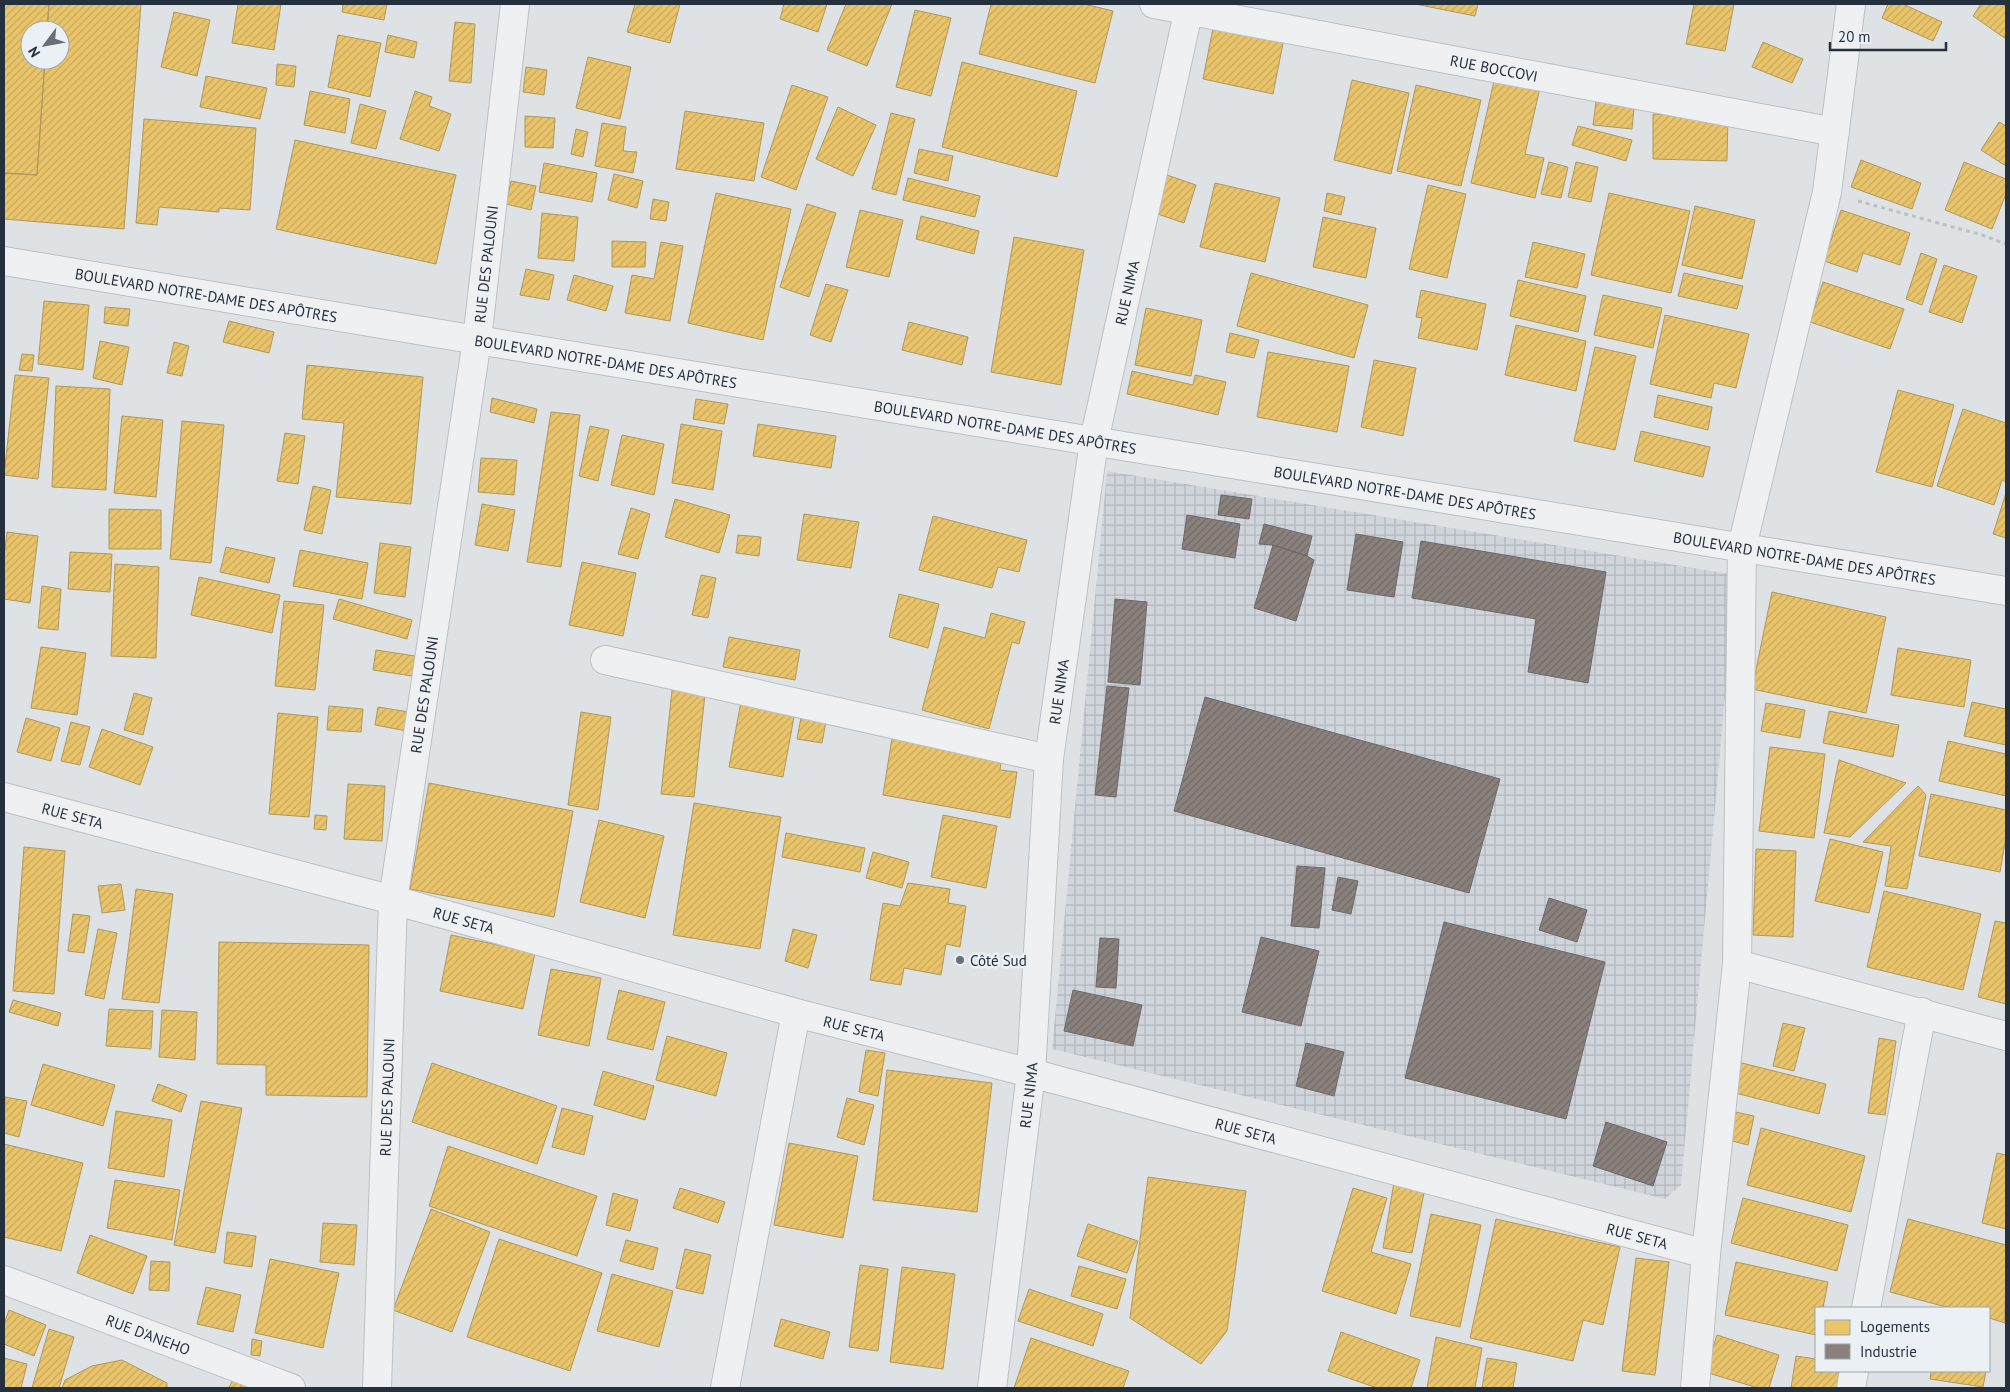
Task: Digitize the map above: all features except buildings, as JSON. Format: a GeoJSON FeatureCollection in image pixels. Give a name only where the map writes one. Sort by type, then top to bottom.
{"type":"FeatureCollection","features":[{"type":"Feature","properties":{"kind":"street","name":"RUE DES PALOUNI"},"geometry":{"type":"LineString","coordinates":[[377,1388],[392,900],[477,340],[515,4]]}},
{"type":"Feature","properties":{"kind":"street","name":"RUE BOCCOVI"},"geometry":{"type":"LineString","coordinates":[[1154,4],[1189,7],[1834,132]]}},
{"type":"Feature","properties":{"kind":"street"},"geometry":{"type":"LineString","coordinates":[[1695,1388],[1706,1254],[1738,964],[1742,548],[1826,192],[1851,4]]}},
{"type":"Feature","properties":{"kind":"street","name":"RUE NIMA"},"geometry":{"type":"LineString","coordinates":[[992,1388],[1031,1073],[1049,759],[1094,441],[1189,7]]}},
{"type":"Feature","properties":{"kind":"street","name":"BOULEVARD NOTRE-DAME DES APÔTRES"},"geometry":{"type":"LineString","coordinates":[[4,261],[2006,591]]}},
{"type":"Feature","properties":{"kind":"street"},"geometry":{"type":"LineString","coordinates":[[605,660],[1049,759]]}},
{"type":"Feature","properties":{"kind":"street","name":"RUE SETA"},"geometry":{"type":"LineString","coordinates":[[4,797],[392,900],[796,1013],[1031,1073],[1706,1254]]}},
{"type":"Feature","properties":{"kind":"street"},"geometry":{"type":"LineString","coordinates":[[1738,964],[2006,1036]]}},
{"type":"Feature","properties":{"kind":"street"},"geometry":{"type":"LineString","coordinates":[[1866,1307],[1922,1012]]}},
{"type":"Feature","properties":{"kind":"street"},"geometry":{"type":"LineString","coordinates":[[725,1388],[796,1013]]}},
{"type":"Feature","properties":{"kind":"street","name":"RUE D'ANEHO"},"geometry":{"type":"LineString","coordinates":[[4,1280],[291,1388]]}},
{"type":"Feature","properties":{"kind":"street"},"geometry":{"type":"LineString","coordinates":[[1851,1388],[1854,1372]]}},
{"type":"Feature","properties":{"kind":"path"},"geometry":{"type":"LineString","coordinates":[[1826,192],[1982,235],[2006,244]]}},
{"type":"Feature","properties":{"kind":"shaded area"},"geometry":{"type":"Polygon","coordinates":[[[1107,471],[1736,575],[1681,1185],[1665,1199],[1052,1049],[1107,471]]]}},
{"type":"Feature","properties":{"kind":"place","name":"Côté Sud"},"geometry":{"type":"Point","coordinates":[960,960]}}]}
